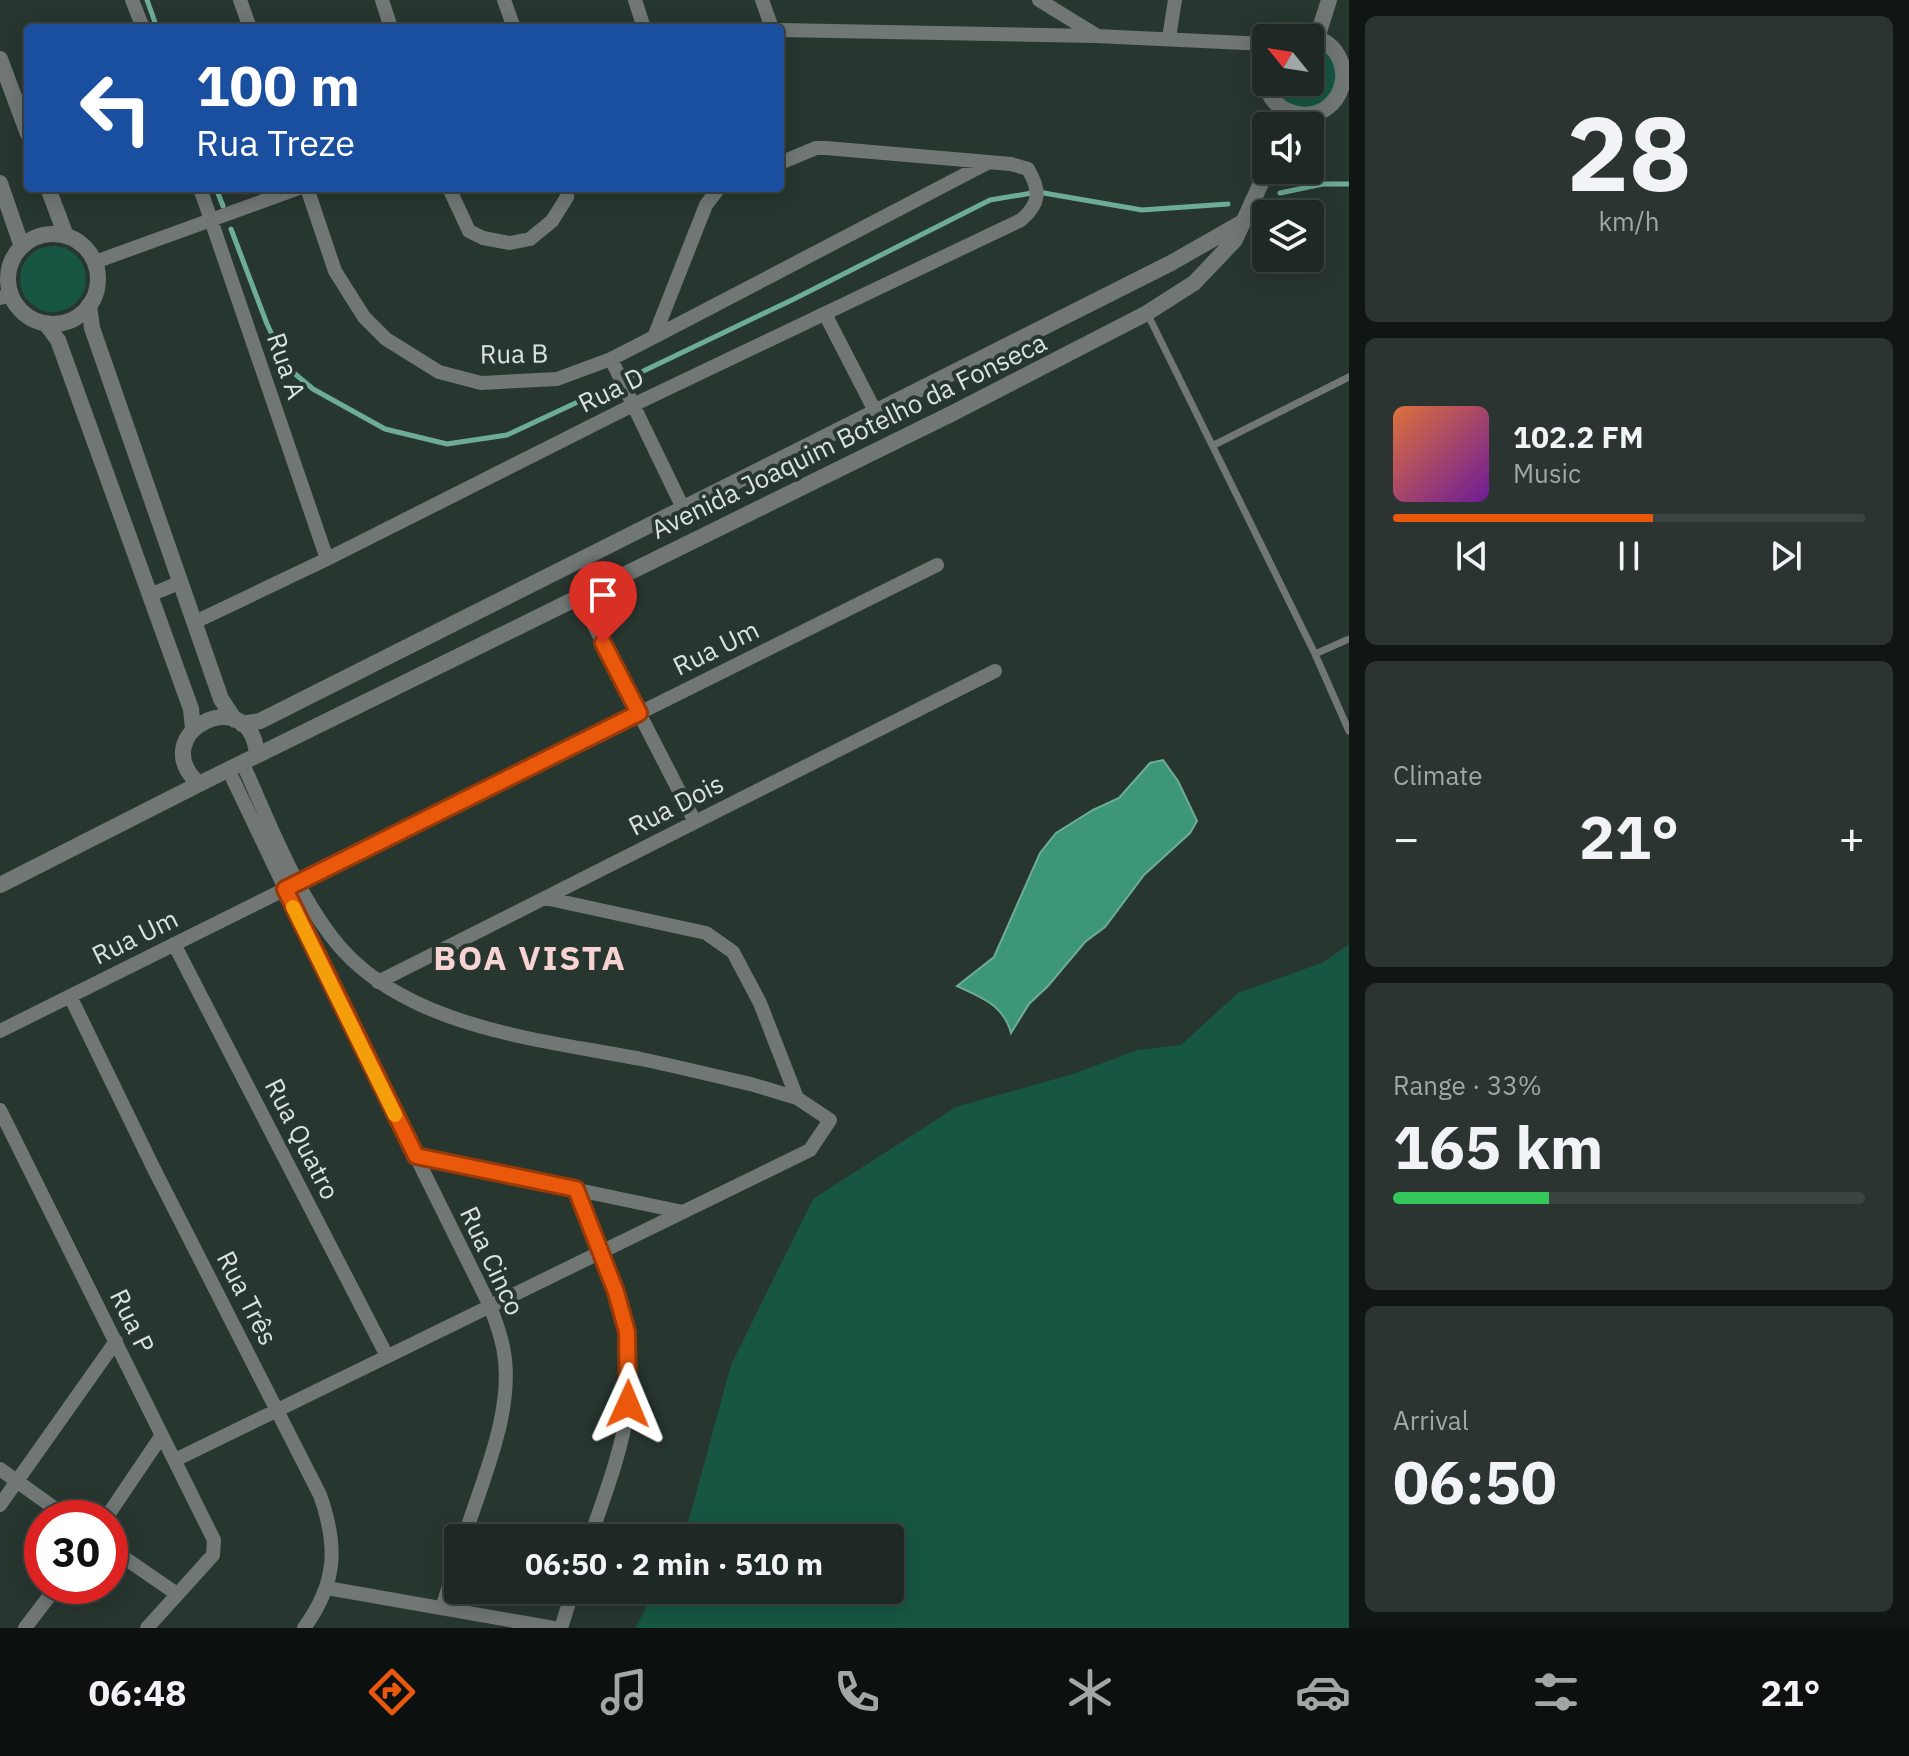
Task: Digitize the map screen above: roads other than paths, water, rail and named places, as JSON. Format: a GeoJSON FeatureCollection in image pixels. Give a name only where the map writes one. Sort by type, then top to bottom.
{"type":"FeatureCollection","features":[{"type":"Feature","properties":{"kind":"street"},"geometry":{"type":"LineString","coordinates":[[132,0],[141,24]]}},
{"type":"Feature","properties":{"kind":"street"},"geometry":{"type":"LineString","coordinates":[[240,0],[249,24]]}},
{"type":"Feature","properties":{"kind":"street"},"geometry":{"type":"LineString","coordinates":[[382,0],[390,24]]}},
{"type":"Feature","properties":{"kind":"street"},"geometry":{"type":"LineString","coordinates":[[504,0],[513,24]]}},
{"type":"Feature","properties":{"kind":"street"},"geometry":{"type":"LineString","coordinates":[[635,0],[643,24]]}},
{"type":"Feature","properties":{"kind":"street"},"geometry":{"type":"LineString","coordinates":[[762,0],[771,24]]}},
{"type":"Feature","properties":{"kind":"street"},"geometry":{"type":"LineString","coordinates":[[1039,0],[1096,36]]}},
{"type":"Feature","properties":{"kind":"street"},"geometry":{"type":"LineString","coordinates":[[1169,38],[1175,0]]}},
{"type":"Feature","properties":{"kind":"street"},"geometry":{"type":"LineString","coordinates":[[1321,24],[1329,0]]}},
{"type":"Feature","properties":{"kind":"street"},"geometry":{"type":"LineString","coordinates":[[784,30],[1169,38],[1252,43]]}},
{"type":"Feature","properties":{"kind":"street"},"geometry":{"type":"LineString","coordinates":[[1319,112],[1335,100],[1346,76],[1337,53],[1324,43]]}},
{"type":"Feature","properties":{"kind":"street"},"geometry":{"type":"LineString","coordinates":[[0,59],[24,123]]}},
{"type":"Feature","properties":{"kind":"street"},"geometry":{"type":"LineString","coordinates":[[1270,96],[1282,112]]}},
{"type":"Feature","properties":{"kind":"street"},"geometry":{"type":"LineString","coordinates":[[784,161],[816,148],[826,148],[989,162]]}},
{"type":"Feature","properties":{"kind":"street","name":"Rua D"},"geometry":{"type":"LineString","coordinates":[[195,622],[633,405],[1021,220],[1032,211],[1038,192],[1028,169],[989,162]]}},
{"type":"Feature","properties":{"kind":"street","name":"Rua B"},"geometry":{"type":"LineString","coordinates":[[308,192],[335,271],[364,317],[386,339],[439,372],[481,383],[533,381],[557,379],[611,359],[989,162]]}},
{"type":"Feature","properties":{"kind":"street"},"geometry":{"type":"LineString","coordinates":[[0,183],[22,247]]}},
{"type":"Feature","properties":{"kind":"street","name":"Avenida Joaquim Botelho da Fonseca"},"geometry":{"type":"LineString","coordinates":[[242,762],[951,414],[1147,313],[1194,283],[1235,240],[1261,184]]}},
{"type":"Feature","properties":{"kind":"street"},"geometry":{"type":"LineString","coordinates":[[50,192],[66,236]]}},
{"type":"Feature","properties":{"kind":"street","name":"Rua A"},"geometry":{"type":"LineString","coordinates":[[201,192],[327,559]]}},
{"type":"Feature","properties":{"kind":"street"},"geometry":{"type":"LineString","coordinates":[[95,262],[288,192]]}},
{"type":"Feature","properties":{"kind":"street"},"geometry":{"type":"LineString","coordinates":[[451,192],[469,231],[483,238],[510,243],[530,239],[552,221],[567,197],[566,192]]}},
{"type":"Feature","properties":{"kind":"street"},"geometry":{"type":"LineString","coordinates":[[654,337],[706,205],[716,192]]}},
{"type":"Feature","properties":{"kind":"street"},"geometry":{"type":"LineString","coordinates":[[199,784],[192,778],[184,762],[185,744],[193,729],[208,719],[226,717],[238,722],[260,721],[1171,263],[1243,222]]}},
{"type":"Feature","properties":{"kind":"street"},"geometry":{"type":"LineString","coordinates":[[46,324],[70,321],[89,305],[96,292],[98,277],[95,262],[88,250],[66,236],[42,236],[22,247],[9,270],[6,296],[24,314],[46,324],[58,340],[191,709],[193,729]]}},
{"type":"Feature","properties":{"kind":"street"},"geometry":{"type":"LineString","coordinates":[[0,885],[242,762],[253,738],[221,699],[92,328],[89,305]]}},
{"type":"Feature","properties":{"kind":"street"},"geometry":{"type":"LineString","coordinates":[[825,314],[875,411]]}},
{"type":"Feature","properties":{"kind":"street"},"geometry":{"type":"LineString","coordinates":[[611,359],[683,508]]}},
{"type":"Feature","properties":{"kind":"street","name":"Rua Um"},"geometry":{"type":"LineString","coordinates":[[0,1031],[937,565]]}},
{"type":"Feature","properties":{"kind":"street"},"geometry":{"type":"LineString","coordinates":[[150,595],[181,582]]}},
{"type":"Feature","properties":{"kind":"street"},"geometry":{"type":"LineString","coordinates":[[579,596],[695,822]]}},
{"type":"Feature","properties":{"kind":"street","name":"Rua Dois"},"geometry":{"type":"LineString","coordinates":[[378,982],[995,671]]}},
{"type":"Feature","properties":{"kind":"street"},"geometry":{"type":"LineString","coordinates":[[175,1460],[810,1150],[830,1120],[797,1098],[712,1075],[478,1026],[421,1007],[378,982],[332,938],[291,886],[242,762]]}},
{"type":"Feature","properties":{"kind":"street","name":"Rua Cinco"},"geometry":{"type":"LineString","coordinates":[[291,886],[416,1156],[490,1306],[504,1349],[503,1412],[468,1524]]}},
{"type":"Feature","properties":{"kind":"street"},"geometry":{"type":"LineString","coordinates":[[545,898],[706,933],[718,940],[733,952],[743,968],[797,1098]]}},
{"type":"Feature","properties":{"kind":"street","name":"Rua Quatro"},"geometry":{"type":"LineString","coordinates":[[174,944],[387,1356]]}},
{"type":"Feature","properties":{"kind":"street","name":"Rua Três"},"geometry":{"type":"LineString","coordinates":[[70,996],[320,1495],[331,1527],[332,1563],[327,1588],[316,1613],[304,1628]]}},
{"type":"Feature","properties":{"kind":"street","name":"Rua P"},"geometry":{"type":"LineString","coordinates":[[0,1110],[214,1540],[213,1555],[177,1594]]}},
{"type":"Feature","properties":{"kind":"street"},"geometry":{"type":"LineString","coordinates":[[416,1156],[683,1212]]}},
{"type":"Feature","properties":{"kind":"street"},"geometry":{"type":"LineString","coordinates":[[576,1189],[616,1292],[627,1332],[628,1404],[617,1458],[595,1524]]}},
{"type":"Feature","properties":{"kind":"street"},"geometry":{"type":"LineString","coordinates":[[0,1505],[116,1341]]}},
{"type":"Feature","properties":{"kind":"street"},"geometry":{"type":"LineString","coordinates":[[118,1500],[162,1435]]}},
{"type":"Feature","properties":{"kind":"street"},"geometry":{"type":"LineString","coordinates":[[0,1469],[43,1500]]}},
{"type":"Feature","properties":{"kind":"street"},"geometry":{"type":"LineString","coordinates":[[128,1560],[177,1594],[147,1628]]}},
{"type":"Feature","properties":{"kind":"street"},"geometry":{"type":"LineString","coordinates":[[327,1588],[554,1628]]}},
{"type":"Feature","properties":{"kind":"street"},"geometry":{"type":"LineString","coordinates":[[442,1608],[444,1602]]}},
{"type":"Feature","properties":{"kind":"street"},"geometry":{"type":"LineString","coordinates":[[25,1628],[43,1604]]}},
{"type":"Feature","properties":{"kind":"street"},"geometry":{"type":"LineString","coordinates":[[561,1628],[569,1604]]}},
{"type":"Feature","properties":{"kind":"lane"},"geometry":{"type":"LineString","coordinates":[[1147,313],[1214,445],[1349,731]]}},
{"type":"Feature","properties":{"kind":"lane"},"geometry":{"type":"LineString","coordinates":[[1214,445],[1349,377]]}},
{"type":"Feature","properties":{"kind":"lane"},"geometry":{"type":"LineString","coordinates":[[1315,654],[1349,639]]}},
{"type":"Feature","properties":{"kind":"waterway"},"geometry":{"type":"LineString","coordinates":[[147,0],[156,24]]}},
{"type":"Feature","properties":{"kind":"waterway"},"geometry":{"type":"LineString","coordinates":[[1280,193],[1323,184],[1349,184]]}},
{"type":"Feature","properties":{"kind":"waterway"},"geometry":{"type":"LineString","coordinates":[[218,192],[223,206]]}},
{"type":"Feature","properties":{"kind":"waterway"},"geometry":{"type":"LineString","coordinates":[[633,376],[990,200],[1038,192],[1142,210],[1228,204]]}},
{"type":"Feature","properties":{"kind":"waterway"},"geometry":{"type":"LineString","coordinates":[[231,229],[267,324],[288,368],[313,389],[385,429],[447,444],[507,435],[610,387]]}},
{"type":"Feature","properties":{"kind":"district","name":"BOA VISTA"},"geometry":{"type":"Point","coordinates":[530,958]}}]}
